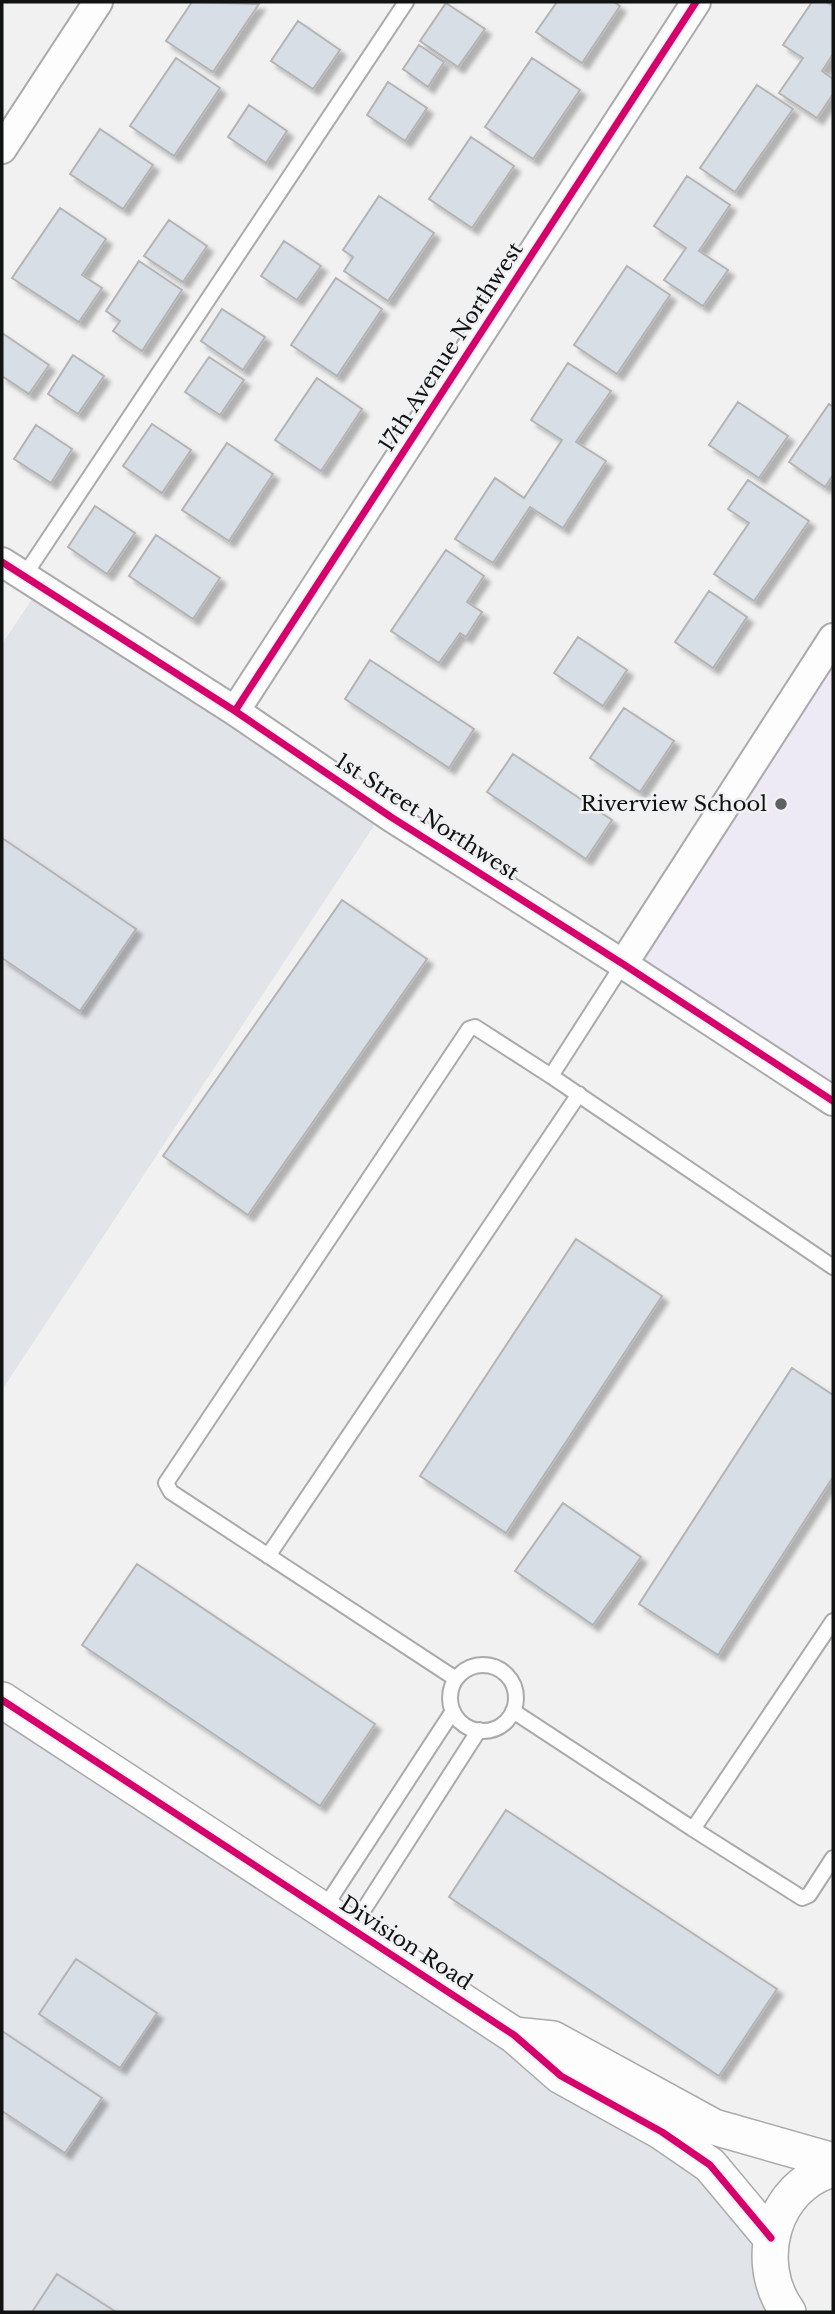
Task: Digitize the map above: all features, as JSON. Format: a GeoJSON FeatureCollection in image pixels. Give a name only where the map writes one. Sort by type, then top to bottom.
{"type":"FeatureCollection","features":[{"type":"Feature","properties":{"kind":"street"},"geometry":{"type":"LineString","coordinates":[[2,149],[99,2]]}},
{"type":"Feature","properties":{"kind":"street","name":"17th Avenue Northwest"},"geometry":{"type":"LineString","coordinates":[[235,711],[696,2]]}},
{"type":"Feature","properties":{"kind":"street","name":"1st Street Northwest"},"geometry":{"type":"LineString","coordinates":[[13,569],[235,711],[391,817],[624,964],[833,1101]]}},
{"type":"Feature","properties":{"kind":"street"},"geometry":{"type":"LineString","coordinates":[[624,964],[833,638]]}},
{"type":"Feature","properties":{"kind":"street","name":"Division Road"},"geometry":{"type":"LineString","coordinates":[[2,1700],[514,2035],[561,2076],[662,2132],[710,2165],[771,2238]]}},
{"type":"Feature","properties":{"kind":"street","name":"Division Road"},"geometry":{"type":"LineString","coordinates":[[514,2035],[553,2039],[714,2127],[833,2161]]}},
{"type":"Feature","properties":{"kind":"street"},"geometry":{"type":"LineString","coordinates":[[788,2312],[768,2297],[771,2238],[778,2216],[790,2197],[806,2182],[833,2169]]}},
{"type":"Feature","properties":{"kind":"lane"},"geometry":{"type":"LineString","coordinates":[[13,569],[406,2]]}},
{"type":"Feature","properties":{"kind":"lane"},"geometry":{"type":"LineString","coordinates":[[551,1076],[624,964]]}},
{"type":"Feature","properties":{"kind":"lane"},"geometry":{"type":"LineString","coordinates":[[456,1679],[170,1492],[166,1483],[469,1029],[475,1027],[579,1094],[833,1267]]}},
{"type":"Feature","properties":{"kind":"lane"},"geometry":{"type":"LineString","coordinates":[[268,1556],[579,1094]]}},
{"type":"Feature","properties":{"kind":"lane"},"geometry":{"type":"LineString","coordinates":[[693,1829],[833,1621]]}},
{"type":"Feature","properties":{"kind":"lane"},"geometry":{"type":"LineString","coordinates":[[473,1666],[494,1666],[511,1680],[516,1700],[513,1711],[499,1727],[479,1730],[467,1726],[453,1711],[451,1700],[456,1679],[473,1666]]}},
{"type":"Feature","properties":{"kind":"lane"},"geometry":{"type":"LineString","coordinates":[[337,1919],[453,1711]]}},
{"type":"Feature","properties":{"kind":"lane"},"geometry":{"type":"LineString","coordinates":[[513,1711],[802,1898],[809,1895],[833,1858]]}},
{"type":"Feature","properties":{"kind":"lane"},"geometry":{"type":"LineString","coordinates":[[337,1919],[479,1730]]}},
{"type":"Feature","properties":{"kind":"shaded area"},"geometry":{"type":"Polygon","coordinates":[[[40,587],[383,812],[2,1390],[2,644],[40,587]]]}},
{"type":"Feature","properties":{"kind":"shaded area","name":"Riverview School"},"geometry":{"type":"Polygon","coordinates":[[[833,644],[833,1101],[623,964],[833,644]]]}},
{"type":"Feature","properties":{"kind":"shaded area"},"geometry":{"type":"Polygon","coordinates":[[[2,1700],[662,2132],[771,2238],[772,2282],[763,2312],[2,2312],[2,1700]]]}},
{"type":"Feature","properties":{"kind":"building"},"geometry":{"type":"Polygon","coordinates":[[[192,2],[259,4],[213,72],[166,41],[192,2]]]}},
{"type":"Feature","properties":{"kind":"building"},"geometry":{"type":"Polygon","coordinates":[[[557,2],[614,2],[620,6],[582,63],[536,32],[557,2]]]}},
{"type":"Feature","properties":{"kind":"building"},"geometry":{"type":"Polygon","coordinates":[[[812,2],[826,2],[833,6],[833,54],[822,71],[833,79],[833,94],[817,118],[779,93],[803,58],[783,45],[812,2]]]}},
{"type":"Feature","properties":{"kind":"building"},"geometry":{"type":"Polygon","coordinates":[[[446,3],[485,29],[458,67],[420,41],[446,3]]]}},
{"type":"Feature","properties":{"kind":"building"},"geometry":{"type":"Polygon","coordinates":[[[298,21],[340,50],[313,89],[271,61],[298,21]]]}},
{"type":"Feature","properties":{"kind":"building"},"geometry":{"type":"Polygon","coordinates":[[[419,45],[444,62],[428,87],[403,69],[419,45]]]}},
{"type":"Feature","properties":{"kind":"building"},"geometry":{"type":"Polygon","coordinates":[[[176,58],[220,88],[174,156],[130,126],[176,58]]]}},
{"type":"Feature","properties":{"kind":"building"},"geometry":{"type":"Polygon","coordinates":[[[532,58],[580,90],[533,159],[485,127],[532,58]]]}},
{"type":"Feature","properties":{"kind":"building"},"geometry":{"type":"Polygon","coordinates":[[[388,82],[427,108],[405,141],[367,115],[388,82]]]}},
{"type":"Feature","properties":{"kind":"building"},"geometry":{"type":"Polygon","coordinates":[[[757,85],[793,109],[735,192],[700,168],[757,85]]]}},
{"type":"Feature","properties":{"kind":"building"},"geometry":{"type":"Polygon","coordinates":[[[249,105],[287,131],[266,163],[228,137],[249,105]]]}},
{"type":"Feature","properties":{"kind":"building"},"geometry":{"type":"Polygon","coordinates":[[[100,129],[153,165],[123,209],[70,174],[100,129]]]}},
{"type":"Feature","properties":{"kind":"building"},"geometry":{"type":"Polygon","coordinates":[[[471,137],[514,166],[472,228],[429,199],[471,137]]]}},
{"type":"Feature","properties":{"kind":"building"},"geometry":{"type":"Polygon","coordinates":[[[687,176],[730,205],[699,251],[728,270],[703,306],[664,280],[686,248],[654,226],[687,176]]]}},
{"type":"Feature","properties":{"kind":"building"},"geometry":{"type":"Polygon","coordinates":[[[379,196],[434,233],[388,301],[344,271],[353,257],[343,250],[379,196]]]}},
{"type":"Feature","properties":{"kind":"building"},"geometry":{"type":"Polygon","coordinates":[[[60,208],[106,239],[82,275],[102,288],[79,322],[12,278],[60,208]]]}},
{"type":"Feature","properties":{"kind":"building"},"geometry":{"type":"Polygon","coordinates":[[[169,220],[207,246],[183,282],[144,256],[169,220]]]}},
{"type":"Feature","properties":{"kind":"building"},"geometry":{"type":"Polygon","coordinates":[[[284,241],[321,266],[297,300],[261,276],[284,241]]]}},
{"type":"Feature","properties":{"kind":"building"},"geometry":{"type":"Polygon","coordinates":[[[139,261],[182,290],[142,351],[113,331],[120,321],[106,311],[139,261]]]}},
{"type":"Feature","properties":{"kind":"building"},"geometry":{"type":"Polygon","coordinates":[[[627,266],[670,295],[617,374],[574,345],[627,266]]]}},
{"type":"Feature","properties":{"kind":"building"},"geometry":{"type":"Polygon","coordinates":[[[336,278],[382,309],[337,376],[291,345],[336,278]]]}},
{"type":"Feature","properties":{"kind":"building"},"geometry":{"type":"Polygon","coordinates":[[[222,309],[265,337],[243,370],[201,341],[222,309]]]}},
{"type":"Feature","properties":{"kind":"building"},"geometry":{"type":"Polygon","coordinates":[[[2,333],[49,365],[29,394],[2,376],[2,333]]]}},
{"type":"Feature","properties":{"kind":"building"},"geometry":{"type":"Polygon","coordinates":[[[73,355],[104,376],[78,414],[48,394],[73,355]]]}},
{"type":"Feature","properties":{"kind":"building"},"geometry":{"type":"Polygon","coordinates":[[[209,357],[244,380],[220,415],[185,392],[209,357]]]}},
{"type":"Feature","properties":{"kind":"building"},"geometry":{"type":"Polygon","coordinates":[[[568,363],[611,391],[576,442],[606,461],[563,528],[530,507],[493,563],[455,539],[495,478],[524,498],[562,440],[531,420],[568,363]]]}},
{"type":"Feature","properties":{"kind":"building"},"geometry":{"type":"Polygon","coordinates":[[[317,378],[362,409],[321,471],[275,440],[317,378]]]}},
{"type":"Feature","properties":{"kind":"building"},"geometry":{"type":"Polygon","coordinates":[[[738,402],[788,436],[759,478],[709,445],[738,402]]]}},
{"type":"Feature","properties":{"kind":"building"},"geometry":{"type":"Polygon","coordinates":[[[829,404],[833,407],[833,475],[825,487],[789,462],[829,404]]]}},
{"type":"Feature","properties":{"kind":"building"},"geometry":{"type":"Polygon","coordinates":[[[152,424],[191,450],[162,493],[123,466],[152,424]]]}},
{"type":"Feature","properties":{"kind":"building"},"geometry":{"type":"Polygon","coordinates":[[[36,425],[72,449],[51,483],[14,459],[36,425]]]}},
{"type":"Feature","properties":{"kind":"building"},"geometry":{"type":"Polygon","coordinates":[[[227,443],[273,474],[229,541],[182,510],[227,443]]]}},
{"type":"Feature","properties":{"kind":"building"},"geometry":{"type":"Polygon","coordinates":[[[748,480],[809,521],[754,601],[714,574],[749,523],[728,509],[748,480]]]}},
{"type":"Feature","properties":{"kind":"building"},"geometry":{"type":"Polygon","coordinates":[[[95,506],[135,533],[107,574],[68,547],[95,506]]]}},
{"type":"Feature","properties":{"kind":"building"},"geometry":{"type":"Polygon","coordinates":[[[156,535],[220,578],[193,619],[129,576],[156,535]]]}},
{"type":"Feature","properties":{"kind":"building"},"geometry":{"type":"Polygon","coordinates":[[[446,550],[484,576],[467,602],[482,612],[466,637],[460,633],[439,663],[391,631],[446,550]]]}},
{"type":"Feature","properties":{"kind":"building"},"geometry":{"type":"Polygon","coordinates":[[[709,591],[747,617],[713,668],[675,642],[709,591]]]}},
{"type":"Feature","properties":{"kind":"building"},"geometry":{"type":"Polygon","coordinates":[[[578,637],[627,670],[603,706],[554,673],[578,637]]]}},
{"type":"Feature","properties":{"kind":"building"},"geometry":{"type":"Polygon","coordinates":[[[370,660],[474,729],[449,768],[345,699],[370,660]]]}},
{"type":"Feature","properties":{"kind":"building"},"geometry":{"type":"Polygon","coordinates":[[[624,708],[674,741],[640,792],[590,758],[624,708]]]}},
{"type":"Feature","properties":{"kind":"building"},"geometry":{"type":"Polygon","coordinates":[[[513,754],[612,820],[586,859],[487,792],[513,754]]]}},
{"type":"Feature","properties":{"kind":"building"},"geometry":{"type":"Polygon","coordinates":[[[2,838],[136,929],[80,1011],[2,958],[2,838]]]}},
{"type":"Feature","properties":{"kind":"building"},"geometry":{"type":"Polygon","coordinates":[[[342,900],[427,959],[248,1215],[163,1156],[342,900]]]}},
{"type":"Feature","properties":{"kind":"building"},"geometry":{"type":"Polygon","coordinates":[[[576,1239],[662,1296],[506,1533],[420,1476],[576,1239]]]}},
{"type":"Feature","properties":{"kind":"building"},"geometry":{"type":"Polygon","coordinates":[[[792,1368],[833,1395],[833,1477],[718,1655],[639,1604],[792,1368]]]}},
{"type":"Feature","properties":{"kind":"building"},"geometry":{"type":"Polygon","coordinates":[[[563,1503],[641,1557],[593,1625],[515,1571],[563,1503]]]}},
{"type":"Feature","properties":{"kind":"building"},"geometry":{"type":"Polygon","coordinates":[[[137,1564],[375,1724],[320,1806],[82,1645],[137,1564]]]}},
{"type":"Feature","properties":{"kind":"building"},"geometry":{"type":"Polygon","coordinates":[[[506,1810],[777,1989],[719,2076],[449,1897],[506,1810]]]}},
{"type":"Feature","properties":{"kind":"building"},"geometry":{"type":"Polygon","coordinates":[[[76,1959],[157,2013],[120,2068],[39,2014],[76,1959]]]}},
{"type":"Feature","properties":{"kind":"building"},"geometry":{"type":"Polygon","coordinates":[[[2,2031],[102,2098],[65,2153],[2,2111],[2,2031]]]}},
{"type":"Feature","properties":{"kind":"building"},"geometry":{"type":"Polygon","coordinates":[[[57,2274],[116,2312],[32,2312],[57,2274]]]}},
{"type":"Feature","properties":{"kind":"cycle path"},"geometry":{"type":"LineString","coordinates":[[235,711],[696,2]]}},
{"type":"Feature","properties":{"kind":"cycle path"},"geometry":{"type":"LineString","coordinates":[[2,562],[235,711],[391,817],[833,1101]]}},
{"type":"Feature","properties":{"kind":"cycle path"},"geometry":{"type":"LineString","coordinates":[[2,1700],[514,2035],[561,2076],[662,2132],[710,2165],[771,2238]]}},
{"type":"Feature","properties":{"kind":"place","name":"Riverview School"},"geometry":{"type":"Point","coordinates":[781,804]}}]}
